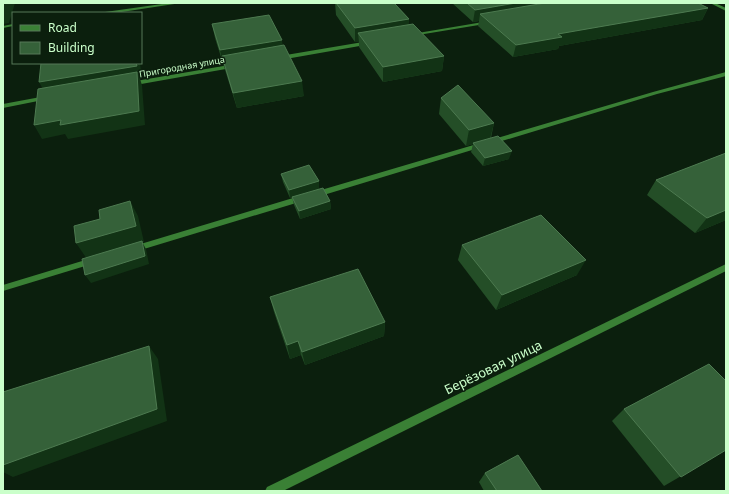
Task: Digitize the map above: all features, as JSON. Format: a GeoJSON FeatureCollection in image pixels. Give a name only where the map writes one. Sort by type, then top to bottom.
{"type":"FeatureCollection","features":[{"type":"Feature","properties":{"kind":"street"},"geometry":{"type":"LineString","coordinates":[[113,12],[179,3]]}},
{"type":"Feature","properties":{"kind":"street"},"geometry":{"type":"LineString","coordinates":[[712,3],[726,10]]}},
{"type":"Feature","properties":{"kind":"street"},"geometry":{"type":"LineString","coordinates":[[404,37],[498,20]]}},
{"type":"Feature","properties":{"kind":"street"},"geometry":{"type":"LineString","coordinates":[[270,60],[372,42]]}},
{"type":"Feature","properties":{"kind":"street","name":"Пригородная улица"},"geometry":{"type":"LineString","coordinates":[[121,85],[239,65]]}},
{"type":"Feature","properties":{"kind":"street"},"geometry":{"type":"LineString","coordinates":[[130,250],[655,93],[726,74]]}},
{"type":"Feature","properties":{"kind":"street"},"geometry":{"type":"LineString","coordinates":[[3,106],[50,97]]}},
{"type":"Feature","properties":{"kind":"street"},"geometry":{"type":"LineString","coordinates":[[3,288],[100,259]]}},
{"type":"Feature","properties":{"kind":"street","name":"Берёзовая улица"},"geometry":{"type":"LineString","coordinates":[[271,491],[726,267]]}},
{"type":"Feature","properties":{"kind":"building"},"geometry":{"type":"Polygon","coordinates":[[[336,3],[394,3],[409,19],[355,28],[336,3]]]}},
{"type":"Feature","properties":{"kind":"building"},"geometry":{"type":"Polygon","coordinates":[[[467,3],[516,3],[475,10],[467,3]]]}},
{"type":"Feature","properties":{"kind":"building"},"geometry":{"type":"Polygon","coordinates":[[[545,3],[698,3],[708,8],[558,34],[562,37],[516,45],[480,14],[545,3]]]}},
{"type":"Feature","properties":{"kind":"building"},"geometry":{"type":"Polygon","coordinates":[[[269,15],[282,40],[220,50],[212,24],[269,15]]]}},
{"type":"Feature","properties":{"kind":"building"},"geometry":{"type":"Polygon","coordinates":[[[413,24],[444,56],[383,67],[358,33],[413,24]]]}},
{"type":"Feature","properties":{"kind":"building"},"geometry":{"type":"Polygon","coordinates":[[[284,45],[302,81],[233,93],[222,56],[284,45]]]}},
{"type":"Feature","properties":{"kind":"building"},"geometry":{"type":"Polygon","coordinates":[[[41,64],[136,64],[137,66],[39,82],[41,64]]]}},
{"type":"Feature","properties":{"kind":"building"},"geometry":{"type":"Polygon","coordinates":[[[137,72],[139,111],[60,125],[61,120],[34,125],[38,89],[137,72]]]}},
{"type":"Feature","properties":{"kind":"building"},"geometry":{"type":"Polygon","coordinates":[[[458,85],[494,123],[469,130],[441,98],[458,85]]]}},
{"type":"Feature","properties":{"kind":"building"},"geometry":{"type":"Polygon","coordinates":[[[498,136],[512,151],[485,158],[473,143],[498,136]]]}},
{"type":"Feature","properties":{"kind":"building"},"geometry":{"type":"Polygon","coordinates":[[[726,153],[726,210],[707,218],[656,180],[726,153]]]}},
{"type":"Feature","properties":{"kind":"building"},"geometry":{"type":"Polygon","coordinates":[[[309,165],[319,181],[289,190],[281,174],[309,165]]]}},
{"type":"Feature","properties":{"kind":"building"},"geometry":{"type":"Polygon","coordinates":[[[323,188],[330,201],[299,211],[292,197],[323,188]]]}},
{"type":"Feature","properties":{"kind":"building"},"geometry":{"type":"Polygon","coordinates":[[[130,201],[136,226],[76,243],[74,226],[100,219],[99,210],[130,201]]]}},
{"type":"Feature","properties":{"kind":"building"},"geometry":{"type":"Polygon","coordinates":[[[541,215],[586,260],[502,295],[462,245],[541,215]]]}},
{"type":"Feature","properties":{"kind":"building"},"geometry":{"type":"Polygon","coordinates":[[[142,241],[145,256],[85,275],[82,259],[142,241]]]}},
{"type":"Feature","properties":{"kind":"building"},"geometry":{"type":"Polygon","coordinates":[[[358,269],[385,322],[302,352],[298,341],[287,345],[270,297],[358,269]]]}},
{"type":"Feature","properties":{"kind":"building"},"geometry":{"type":"Polygon","coordinates":[[[149,346],[157,409],[3,465],[3,392],[149,346]]]}},
{"type":"Feature","properties":{"kind":"building"},"geometry":{"type":"Polygon","coordinates":[[[709,364],[726,381],[726,450],[681,477],[624,409],[709,364]]]}},
{"type":"Feature","properties":{"kind":"building"},"geometry":{"type":"Polygon","coordinates":[[[518,455],[542,491],[497,491],[485,473],[518,455]]]}}]}
